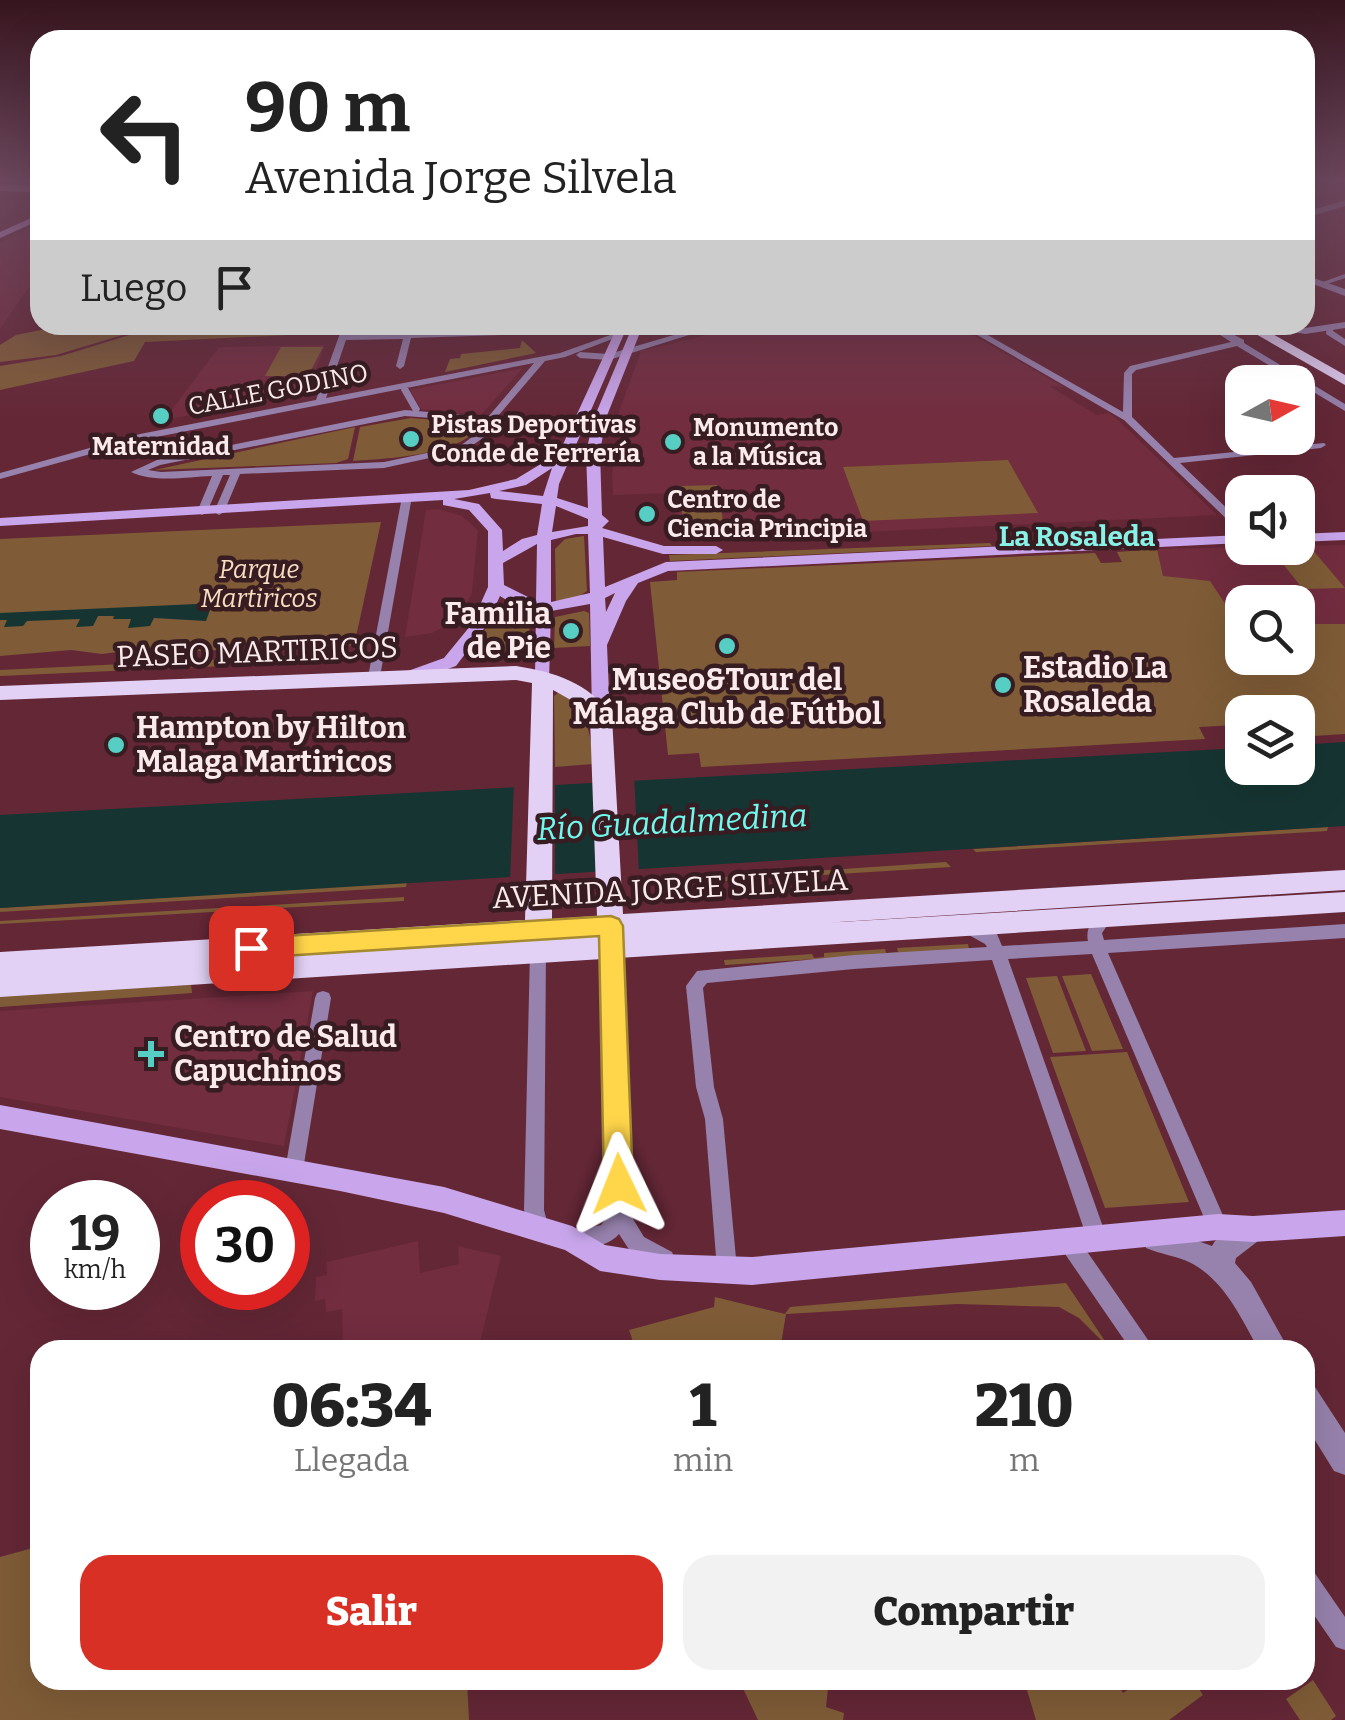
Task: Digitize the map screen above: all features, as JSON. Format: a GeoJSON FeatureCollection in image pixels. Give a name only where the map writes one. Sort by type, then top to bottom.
{"type":"FeatureCollection","features":[{"type":"Feature","properties":{"kind":"main road"},"geometry":{"type":"LineString","coordinates":[[538,940],[544,536],[563,456],[619,335]]}},
{"type":"Feature","properties":{"kind":"main road"},"geometry":{"type":"LineString","coordinates":[[611,936],[592,522],[593,452],[600,418],[633,335]]}},
{"type":"Feature","properties":{"kind":"main road"},"geometry":{"type":"LineString","coordinates":[[1264,335],[1345,381]]}},
{"type":"Feature","properties":{"kind":"main road"},"geometry":{"type":"LineString","coordinates":[[1284,335],[1345,368]]}},
{"type":"Feature","properties":{"kind":"main road"},"geometry":{"type":"LineString","coordinates":[[222,512],[469,494],[520,482],[563,456]]}},
{"type":"Feature","properties":{"kind":"main road"},"geometry":{"type":"LineString","coordinates":[[469,494],[550,499],[632,543],[663,550],[1225,529]]}},
{"type":"Feature","properties":{"kind":"main road"},"geometry":{"type":"LineString","coordinates":[[1,522],[78,529],[160,515],[424,499],[474,507],[495,530],[496,588],[478,626],[450,662],[409,676]]}},
{"type":"Feature","properties":{"kind":"main road"},"geometry":{"type":"LineString","coordinates":[[498,560],[514,548],[592,522]]}},
{"type":"Feature","properties":{"kind":"main road"},"geometry":{"type":"LineString","coordinates":[[1315,527],[1345,526]]}},
{"type":"Feature","properties":{"kind":"main road"},"geometry":{"type":"LineString","coordinates":[[1315,537],[1345,536]]}},
{"type":"Feature","properties":{"kind":"main road"},"geometry":{"type":"LineString","coordinates":[[496,588],[522,604],[576,606],[635,576],[666,567],[1225,540]]}},
{"type":"Feature","properties":{"kind":"main road"},"geometry":{"type":"LineString","coordinates":[[598,650],[618,601],[635,576],[638,559],[632,543]]}},
{"type":"Feature","properties":{"kind":"main road","name":"PASEO MARTIRICOS"},"geometry":{"type":"LineString","coordinates":[[0,693],[409,676],[542,676]]}},
{"type":"Feature","properties":{"kind":"main road"},"geometry":{"type":"LineString","coordinates":[[542,676],[567,686],[592,704],[600,717]]}},
{"type":"Feature","properties":{"kind":"main road","name":"AVENIDA JORGE SILVELA"},"geometry":{"type":"LineString","coordinates":[[0,964],[611,936],[1345,880]]}},
{"type":"Feature","properties":{"kind":"main road","name":"AVENIDA JORGE SILVELA"},"geometry":{"type":"LineString","coordinates":[[611,936],[966,926],[1345,902]]}},
{"type":"Feature","properties":{"kind":"main road","name":"AVENIDA JORGE SILVELA"},"geometry":{"type":"LineString","coordinates":[[0,985],[538,940]]}},
{"type":"Feature","properties":{"kind":"main road"},"geometry":{"type":"LineString","coordinates":[[0,1118],[444,1200],[572,1240],[600,1258],[660,1267],[752,1271],[1218,1227],[1253,1230],[1345,1224]]}},
{"type":"Feature","properties":{"kind":"street"},"geometry":{"type":"LineString","coordinates":[[1321,284],[1345,276]]}},
{"type":"Feature","properties":{"kind":"street"},"geometry":{"type":"LineString","coordinates":[[1315,282],[1345,293]]}},
{"type":"Feature","properties":{"kind":"street"},"geometry":{"type":"LineString","coordinates":[[1315,330],[1345,325]]}},
{"type":"Feature","properties":{"kind":"street"},"geometry":{"type":"LineString","coordinates":[[1330,328],[1329,332],[1345,343]]}},
{"type":"Feature","properties":{"kind":"street"},"geometry":{"type":"LineString","coordinates":[[320,402],[344,335]]}},
{"type":"Feature","properties":{"kind":"street"},"geometry":{"type":"LineString","coordinates":[[343,338],[368,335]]}},
{"type":"Feature","properties":{"kind":"street"},"geometry":{"type":"LineString","coordinates":[[400,366],[408,335]]}},
{"type":"Feature","properties":{"kind":"street"},"geometry":{"type":"LineString","coordinates":[[490,420],[405,412],[157,463],[136,472],[384,465],[424,459],[472,444],[547,358],[535,335]]}},
{"type":"Feature","properties":{"kind":"street","name":"CALLE GODINO"},"geometry":{"type":"LineString","coordinates":[[0,476],[140,438],[566,354],[610,335]]}},
{"type":"Feature","properties":{"kind":"street"},"geometry":{"type":"LineString","coordinates":[[609,357],[679,335]]}},
{"type":"Feature","properties":{"kind":"street"},"geometry":{"type":"LineString","coordinates":[[981,335],[1126,418],[1225,511]]}},
{"type":"Feature","properties":{"kind":"street"},"geometry":{"type":"LineString","coordinates":[[1228,335],[1345,408]]}},
{"type":"Feature","properties":{"kind":"street"},"geometry":{"type":"LineString","coordinates":[[1126,418],[1128,373],[1132,368],[1241,342]]}},
{"type":"Feature","properties":{"kind":"street","name":"CALLE GODINO"},"geometry":{"type":"LineString","coordinates":[[566,354],[609,357]]}},
{"type":"Feature","properties":{"kind":"street"},"geometry":{"type":"LineString","coordinates":[[405,390],[416,409]]}},
{"type":"Feature","properties":{"kind":"street"},"geometry":{"type":"LineString","coordinates":[[1174,461],[1321,445]]}},
{"type":"Feature","properties":{"kind":"street"},"geometry":{"type":"LineString","coordinates":[[202,512],[219,472]]}},
{"type":"Feature","properties":{"kind":"street"},"geometry":{"type":"LineString","coordinates":[[222,512],[236,472]]}},
{"type":"Feature","properties":{"kind":"street"},"geometry":{"type":"LineString","coordinates":[[374,678],[406,502]]}},
{"type":"Feature","properties":{"kind":"street"},"geometry":{"type":"LineString","coordinates":[[1104,917],[1094,932],[1097,947],[1218,1227]]}},
{"type":"Feature","properties":{"kind":"street"},"geometry":{"type":"LineString","coordinates":[[966,926],[991,939],[997,952],[1084,1242],[1138,1340]]}},
{"type":"Feature","properties":{"kind":"street"},"geometry":{"type":"LineString","coordinates":[[726,1270],[714,1119],[705,1087],[694,986],[703,976],[997,952],[1345,931]]}},
{"type":"Feature","properties":{"kind":"street"},"geometry":{"type":"LineString","coordinates":[[611,936],[620,1217],[636,1244],[650,1253],[693,1267]]}},
{"type":"Feature","properties":{"kind":"street"},"geometry":{"type":"LineString","coordinates":[[538,940],[534,1210],[539,1229]]}},
{"type":"Feature","properties":{"kind":"street"},"geometry":{"type":"LineString","coordinates":[[294,1170],[324,998]]}},
{"type":"Feature","properties":{"kind":"street"},"geometry":{"type":"LineString","coordinates":[[572,1240],[606,1234],[620,1217]]}},
{"type":"Feature","properties":{"kind":"street"},"geometry":{"type":"LineString","coordinates":[[1221,1264],[1224,1250],[1253,1230]]}},
{"type":"Feature","properties":{"kind":"street"},"geometry":{"type":"LineString","coordinates":[[1143,1236],[1201,1251],[1221,1264],[1269,1340]]}},
{"type":"Feature","properties":{"kind":"street"},"geometry":{"type":"LineString","coordinates":[[1315,1413],[1345,1460]]}},
{"type":"Feature","properties":{"kind":"street"},"geometry":{"type":"LineString","coordinates":[[1315,1595],[1345,1638]]}},
{"type":"Feature","properties":{"kind":"shaded area"},"geometry":{"type":"Polygon","coordinates":[[[0,259],[30,259],[30,287],[0,329],[0,259]]]}},
{"type":"Feature","properties":{"kind":"shaded area"},"geometry":{"type":"Polygon","coordinates":[[[706,335],[973,335],[1064,387],[1049,386],[1097,415],[1109,413],[1116,418],[1217,515],[679,541],[672,493],[613,495],[612,473],[620,433],[613,432],[641,351],[706,335]]]}},
{"type":"Feature","properties":{"kind":"shaded area"},"geometry":{"type":"Polygon","coordinates":[[[325,345],[307,393],[164,420],[219,347],[325,345]]]}},
{"type":"Feature","properties":{"kind":"shaded area"},"geometry":{"type":"Polygon","coordinates":[[[523,368],[481,415],[421,409],[410,390],[523,368]]]}},
{"type":"Feature","properties":{"kind":"shaded area"},"geometry":{"type":"Polygon","coordinates":[[[426,510],[462,516],[478,530],[472,593],[462,613],[449,624],[432,633],[405,637],[426,510]]]}},
{"type":"Feature","properties":{"kind":"shaded area"},"geometry":{"type":"Polygon","coordinates":[[[1345,545],[1345,624],[1315,624],[1315,585],[1225,585],[1225,622],[1172,619],[1157,549],[1225,548],[1225,565],[1315,565],[1315,546],[1345,545]]]}},
{"type":"Feature","properties":{"kind":"shaded area","name":"Centro de Salud Capuchinos"},"geometry":{"type":"Polygon","coordinates":[[[313,991],[284,1146],[0,1097],[0,1011],[313,991]]]}},
{"type":"Feature","properties":{"kind":"shaded area"},"geometry":{"type":"Polygon","coordinates":[[[418,1241],[420,1273],[459,1264],[458,1246],[501,1256],[481,1340],[343,1340],[342,1309],[326,1312],[325,1299],[315,1301],[316,1277],[327,1275],[327,1262],[418,1241]]]}},
{"type":"Feature","properties":{"kind":"green space"},"geometry":{"type":"Polygon","coordinates":[[[16,335],[123,335],[56,355],[0,362],[0,345],[16,335]]]}},
{"type":"Feature","properties":{"kind":"green space"},"geometry":{"type":"Polygon","coordinates":[[[129,335],[287,335],[145,342],[134,361],[0,390],[0,366],[61,356],[129,335]]]}},
{"type":"Feature","properties":{"kind":"green space"},"geometry":{"type":"Polygon","coordinates":[[[522,340],[536,353],[445,372],[450,359],[460,358],[461,354],[520,348],[522,340]]]}},
{"type":"Feature","properties":{"kind":"green space"},"geometry":{"type":"Polygon","coordinates":[[[281,347],[323,347],[308,376],[265,376],[281,347]]]}},
{"type":"Feature","properties":{"kind":"green space","name":"Pistas Deportivas Conde de Ferrería"},"geometry":{"type":"Polygon","coordinates":[[[411,418],[471,423],[477,428],[468,437],[438,450],[353,461],[360,427],[411,418]]]}},
{"type":"Feature","properties":{"kind":"green space"},"geometry":{"type":"Polygon","coordinates":[[[355,427],[348,459],[336,463],[154,470],[355,427]]]}},
{"type":"Feature","properties":{"kind":"green space"},"geometry":{"type":"Polygon","coordinates":[[[1008,460],[1038,513],[863,521],[843,467],[1008,460]]]}},
{"type":"Feature","properties":{"kind":"green space"},"geometry":{"type":"Polygon","coordinates":[[[717,485],[724,527],[684,528],[679,486],[717,485]]]}},
{"type":"Feature","properties":{"kind":"green space","name":"Parque Martiricos"},"geometry":{"type":"Polygon","coordinates":[[[381,522],[354,646],[322,642],[254,647],[254,642],[244,643],[242,649],[199,651],[181,644],[102,654],[71,650],[0,656],[0,539],[381,522]]]}},
{"type":"Feature","properties":{"kind":"green space"},"geometry":{"type":"Polygon","coordinates":[[[584,536],[587,591],[577,598],[556,601],[555,549],[565,539],[584,536]]]}},
{"type":"Feature","properties":{"kind":"green space"},"geometry":{"type":"Polygon","coordinates":[[[990,543],[992,546],[670,561],[669,555],[990,543]]]}},
{"type":"Feature","properties":{"kind":"green space","name":"Estadio La Rosaleda"},"geometry":{"type":"Polygon","coordinates":[[[1157,549],[1163,576],[1210,581],[1225,604],[1225,675],[1315,675],[1315,624],[1345,624],[1345,734],[1315,736],[1315,695],[1225,695],[1225,726],[1199,727],[1205,739],[701,767],[699,753],[668,755],[650,582],[677,580],[677,572],[1095,553],[1101,563],[1122,562],[1117,552],[1157,549]]]}},
{"type":"Feature","properties":{"kind":"green space"},"geometry":{"type":"Polygon","coordinates":[[[1315,553],[1345,588],[1315,589],[1315,585],[1300,585],[1284,565],[1315,565],[1315,553]]]}},
{"type":"Feature","properties":{"kind":"green space"},"geometry":{"type":"Polygon","coordinates":[[[589,613],[590,646],[554,648],[555,617],[589,613]]]}},
{"type":"Feature","properties":{"kind":"green space"},"geometry":{"type":"Polygon","coordinates":[[[499,620],[521,621],[529,626],[532,649],[465,654],[489,624],[499,620]]]}},
{"type":"Feature","properties":{"kind":"green space"},"geometry":{"type":"Polygon","coordinates":[[[226,659],[224,666],[0,676],[0,670],[226,659]]]}},
{"type":"Feature","properties":{"kind":"green space"},"geometry":{"type":"Polygon","coordinates":[[[558,693],[581,713],[589,732],[593,764],[555,767],[554,696],[558,693]]]}},
{"type":"Feature","properties":{"kind":"green space"},"geometry":{"type":"Polygon","coordinates":[[[1328,827],[1327,831],[976,852],[973,849],[1328,827]]]}},
{"type":"Feature","properties":{"kind":"green space"},"geometry":{"type":"Polygon","coordinates":[[[946,862],[951,867],[696,883],[695,879],[946,862]]]}},
{"type":"Feature","properties":{"kind":"green space"},"geometry":{"type":"Polygon","coordinates":[[[407,882],[406,887],[0,912],[0,908],[407,882]]]}},
{"type":"Feature","properties":{"kind":"green space"},"geometry":{"type":"Polygon","coordinates":[[[404,897],[404,901],[0,924],[0,921],[404,897]]]}},
{"type":"Feature","properties":{"kind":"green space"},"geometry":{"type":"Polygon","coordinates":[[[968,944],[969,949],[725,965],[724,960],[812,954],[814,958],[824,957],[824,953],[885,949],[886,953],[898,952],[897,948],[968,944]]]}},
{"type":"Feature","properties":{"kind":"green space"},"geometry":{"type":"Polygon","coordinates":[[[1091,974],[1123,1049],[1092,1051],[1062,976],[1091,974]]]}},
{"type":"Feature","properties":{"kind":"green space"},"geometry":{"type":"Polygon","coordinates":[[[1057,976],[1086,1051],[1053,1053],[1026,978],[1057,976]]]}},
{"type":"Feature","properties":{"kind":"green space"},"geometry":{"type":"Polygon","coordinates":[[[191,985],[192,993],[0,1007],[0,994],[191,985]]]}},
{"type":"Feature","properties":{"kind":"green space"},"geometry":{"type":"Polygon","coordinates":[[[1127,1052],[1189,1202],[1105,1208],[1050,1057],[1127,1052]]]}},
{"type":"Feature","properties":{"kind":"green space"},"geometry":{"type":"Polygon","coordinates":[[[1066,1283],[1104,1340],[1059,1307],[957,1304],[786,1314],[782,1340],[632,1340],[629,1330],[714,1307],[715,1297],[785,1314],[790,1307],[1066,1283]]]}},
{"type":"Feature","properties":{"kind":"green space"},"geometry":{"type":"Polygon","coordinates":[[[30,1549],[30,1690],[468,1690],[469,1720],[0,1720],[0,1557],[30,1549]]]}},
{"type":"Feature","properties":{"kind":"green space"},"geometry":{"type":"Polygon","coordinates":[[[1315,1683],[1336,1716],[1331,1720],[1300,1720],[1286,1699],[1299,1690],[1315,1690],[1315,1683]]]}},
{"type":"Feature","properties":{"kind":"green space"},"geometry":{"type":"Polygon","coordinates":[[[744,1690],[828,1690],[826,1707],[844,1713],[843,1720],[758,1720],[744,1690]]]}},
{"type":"Feature","properties":{"kind":"green space"},"geometry":{"type":"Polygon","coordinates":[[[1027,1690],[1200,1690],[1203,1695],[1169,1720],[1036,1720],[1027,1690]]]}},
{"type":"Feature","properties":{"kind":"water"},"geometry":{"type":"Polygon","coordinates":[[[240,602],[239,606],[211,607],[206,621],[154,618],[150,626],[128,628],[131,619],[113,619],[114,616],[98,616],[93,626],[76,627],[80,619],[27,621],[23,626],[4,627],[7,620],[0,620],[0,613],[240,602]]]}},
{"type":"Feature","properties":{"kind":"water","name":"Río Guadalmedina"},"geometry":{"type":"Polygon","coordinates":[[[1345,742],[1345,826],[0,908],[0,815],[1225,749],[1225,785],[1315,785],[1315,744],[1345,742]]]}},
{"type":"Feature","properties":{"kind":"pier"},"geometry":{"type":"Polygon","coordinates":[[[634,774],[639,874],[596,876],[594,776],[634,774]]]}},
{"type":"Feature","properties":{"kind":"pier"},"geometry":{"type":"Polygon","coordinates":[[[555,779],[555,879],[510,881],[514,781],[555,779]]]}},
{"type":"Feature","properties":{"kind":"place","name":"Maternidad"},"geometry":{"type":"Point","coordinates":[161,416]}},
{"type":"Feature","properties":{"kind":"place","name":"Pistas Deportivas Conde de Ferrería"},"geometry":{"type":"Point","coordinates":[411,439]}},
{"type":"Feature","properties":{"kind":"place","name":"Monumento a la Música"},"geometry":{"type":"Point","coordinates":[673,442]}},
{"type":"Feature","properties":{"kind":"place","name":"Centro de Ciencia Principia"},"geometry":{"type":"Point","coordinates":[647,514]}},
{"type":"Feature","properties":{"kind":"place","name":"Familia de Pie"},"geometry":{"type":"Point","coordinates":[571,631]}},
{"type":"Feature","properties":{"kind":"place","name":"Museo&Tour del Málaga Club de Fútbol"},"geometry":{"type":"Point","coordinates":[727,646]}},
{"type":"Feature","properties":{"kind":"place","name":"Estadio La Rosaleda"},"geometry":{"type":"Point","coordinates":[1003,685]}},
{"type":"Feature","properties":{"kind":"place","name":"Hampton by Hilton Malaga Martiricos"},"geometry":{"type":"Point","coordinates":[116,745]}},
{"type":"Feature","properties":{"kind":"place","name":"Centro de Salud Capuchinos"},"geometry":{"type":"Point","coordinates":[151,1054]}},
{"type":"Feature","properties":{"kind":"district","name":"La Rosaleda"},"geometry":{"type":"Point","coordinates":[1077,536]}},
{"type":"Feature","properties":{"kind":"route"},"geometry":{"type":"LineString","coordinates":[[251,948],[611,926],[619,1184]]}}]}
